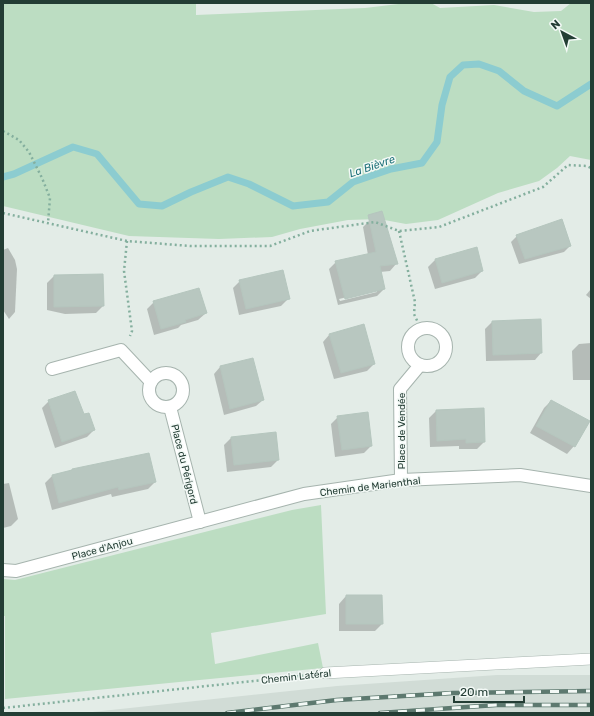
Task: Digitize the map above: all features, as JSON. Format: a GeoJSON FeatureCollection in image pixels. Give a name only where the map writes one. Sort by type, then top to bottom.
{"type":"FeatureCollection","features":[{"type":"Feature","properties":{"kind":"street"},"geometry":{"type":"LineString","coordinates":[[427,328],[439,333],[443,337],[446,349],[441,359],[432,366],[420,365],[414,362],[408,350],[408,344],[411,338],[421,329],[427,328]]}},
{"type":"Feature","properties":{"kind":"street"},"geometry":{"type":"LineString","coordinates":[[52,369],[121,350],[151,382]]}},
{"type":"Feature","properties":{"kind":"street","name":"Place de Vendée"},"geometry":{"type":"LineString","coordinates":[[401,480],[400,390],[420,365]]}},
{"type":"Feature","properties":{"kind":"street"},"geometry":{"type":"LineString","coordinates":[[164,372],[170,373],[180,379],[184,390],[183,396],[180,401],[170,407],[159,406],[151,398],[149,387],[151,382],[159,374],[164,372]]}},
{"type":"Feature","properties":{"kind":"street","name":"Place du Périgord"},"geometry":{"type":"LineString","coordinates":[[170,407],[200,522]]}},
{"type":"Feature","properties":{"kind":"street","name":"Chemin de Marienthal"},"geometry":{"type":"LineString","coordinates":[[200,522],[304,494],[401,480],[520,475],[591,486]]}},
{"type":"Feature","properties":{"kind":"street","name":"Place d'Anjou"},"geometry":{"type":"LineString","coordinates":[[3,570],[16,571],[200,522]]}},
{"type":"Feature","properties":{"kind":"lane","name":"Chemin Latéral"},"geometry":{"type":"LineString","coordinates":[[325,673],[591,659]]}},
{"type":"Feature","properties":{"kind":"path"},"geometry":{"type":"LineString","coordinates":[[3,131],[19,140],[29,152],[42,178],[50,198],[48,223]]}},
{"type":"Feature","properties":{"kind":"path"},"geometry":{"type":"LineString","coordinates":[[3,213],[127,241],[190,246],[270,246],[310,231],[375,222],[399,230],[439,227],[543,187],[568,165],[587,166],[591,168]]}},
{"type":"Feature","properties":{"kind":"path"},"geometry":{"type":"LineString","coordinates":[[399,230],[415,302],[414,314],[421,329]]}},
{"type":"Feature","properties":{"kind":"path"},"geometry":{"type":"LineString","coordinates":[[121,350],[132,331],[124,271],[127,241]]}},
{"type":"Feature","properties":{"kind":"path","name":"Chemin Latéral"},"geometry":{"type":"LineString","coordinates":[[3,708],[325,673]]}},
{"type":"Feature","properties":{"kind":"shaded area"},"geometry":{"type":"Polygon","coordinates":[[[497,675],[591,675],[591,713],[83,713],[337,686],[497,675]]]}},
{"type":"Feature","properties":{"kind":"green space"},"geometry":{"type":"Polygon","coordinates":[[[3,3],[196,3],[196,15],[365,8],[407,3],[431,3],[440,8],[494,5],[534,12],[561,11],[571,3],[591,3],[591,160],[570,156],[539,181],[498,193],[438,220],[406,224],[379,219],[348,220],[300,229],[272,237],[219,239],[129,236],[3,206],[3,3]]]}},
{"type":"Feature","properties":{"kind":"green space"},"geometry":{"type":"Polygon","coordinates":[[[321,505],[326,614],[211,633],[215,664],[318,643],[323,668],[5,699],[5,616],[3,616],[3,579],[15,580],[292,510],[321,505]]]}},
{"type":"Feature","properties":{"kind":"building"},"geometry":{"type":"Polygon","coordinates":[[[382,211],[398,264],[380,266],[385,289],[345,299],[335,261],[376,252],[368,215],[382,211]]]}},
{"type":"Feature","properties":{"kind":"building"},"geometry":{"type":"Polygon","coordinates":[[[562,219],[571,246],[525,259],[516,235],[562,219]]]}},
{"type":"Feature","properties":{"kind":"building"},"geometry":{"type":"Polygon","coordinates":[[[477,247],[483,271],[442,283],[435,259],[477,247]]]}},
{"type":"Feature","properties":{"kind":"building"},"geometry":{"type":"Polygon","coordinates":[[[283,270],[290,299],[246,309],[239,280],[283,270]]]}},
{"type":"Feature","properties":{"kind":"building"},"geometry":{"type":"Polygon","coordinates":[[[103,274],[104,306],[54,307],[54,275],[103,274]]]}},
{"type":"Feature","properties":{"kind":"building"},"geometry":{"type":"Polygon","coordinates":[[[199,288],[207,313],[185,320],[186,322],[161,329],[153,301],[199,288]]]}},
{"type":"Feature","properties":{"kind":"building"},"geometry":{"type":"Polygon","coordinates":[[[541,319],[542,353],[493,355],[492,321],[541,319]]]}},
{"type":"Feature","properties":{"kind":"building"},"geometry":{"type":"Polygon","coordinates":[[[364,324],[375,364],[341,373],[329,334],[364,324]]]}},
{"type":"Feature","properties":{"kind":"building"},"geometry":{"type":"Polygon","coordinates":[[[253,358],[264,400],[230,409],[220,366],[253,358]]]}},
{"type":"Feature","properties":{"kind":"building"},"geometry":{"type":"Polygon","coordinates":[[[75,391],[84,414],[89,413],[95,430],[62,442],[48,400],[75,391]]]}},
{"type":"Feature","properties":{"kind":"building"},"geometry":{"type":"Polygon","coordinates":[[[551,400],[590,421],[575,447],[536,426],[551,400]]]}},
{"type":"Feature","properties":{"kind":"building"},"geometry":{"type":"Polygon","coordinates":[[[484,408],[485,442],[466,443],[466,439],[437,441],[436,410],[484,408]]]}},
{"type":"Feature","properties":{"kind":"building"},"geometry":{"type":"Polygon","coordinates":[[[368,412],[372,446],[342,450],[337,416],[368,412]]]}},
{"type":"Feature","properties":{"kind":"building"},"geometry":{"type":"Polygon","coordinates":[[[276,432],[279,460],[234,465],[231,437],[276,432]]]}},
{"type":"Feature","properties":{"kind":"building"},"geometry":{"type":"Polygon","coordinates":[[[149,453],[156,482],[119,490],[118,487],[59,503],[52,475],[72,469],[149,453]]]}},
{"type":"Feature","properties":{"kind":"building"},"geometry":{"type":"Polygon","coordinates":[[[346,595],[382,595],[383,624],[346,624],[346,595]]]}},
{"type":"Feature","properties":{"kind":"waterway","name":"La Bièvre"},"geometry":{"type":"LineString","coordinates":[[3,177],[14,174],[73,147],[97,154],[139,204],[162,206],[228,177],[249,184],[293,206],[328,202],[353,182],[391,169],[422,163],[437,142],[442,105],[450,77],[463,65],[479,64],[499,71],[524,91],[557,106],[591,84]]}},
{"type":"Feature","properties":{"kind":"railway"},"geometry":{"type":"LineString","coordinates":[[227,713],[337,700],[453,693],[591,691]]}},
{"type":"Feature","properties":{"kind":"railway"},"geometry":{"type":"LineString","coordinates":[[380,713],[496,705],[591,705]]}}]}
